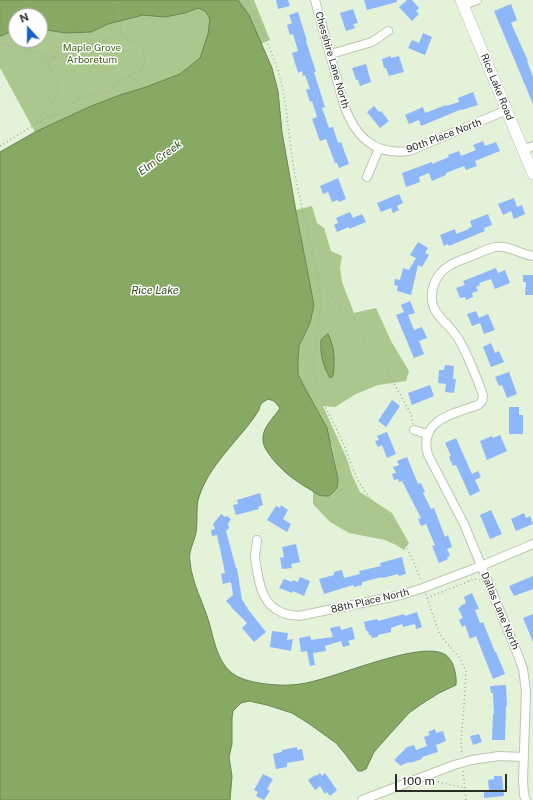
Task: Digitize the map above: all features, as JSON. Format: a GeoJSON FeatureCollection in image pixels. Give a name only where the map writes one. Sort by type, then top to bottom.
{"type":"FeatureCollection","features":[{"type":"Feature","properties":{"kind":"street","name":"Chesshire Lane North"},"geometry":{"type":"LineString","coordinates":[[315,0],[348,116],[364,138],[380,148]]}},
{"type":"Feature","properties":{"kind":"street"},"geometry":{"type":"LineString","coordinates":[[462,3],[477,0]]}},
{"type":"Feature","properties":{"kind":"street","name":"Rice Lake Road"},"geometry":{"type":"LineString","coordinates":[[462,3],[507,110],[528,148],[533,174]]}},
{"type":"Feature","properties":{"kind":"street"},"geometry":{"type":"LineString","coordinates":[[331,54],[372,42],[388,31]]}},
{"type":"Feature","properties":{"kind":"street","name":"90th Place North"},"geometry":{"type":"LineString","coordinates":[[380,148],[389,151],[410,151],[507,110]]}},
{"type":"Feature","properties":{"kind":"street"},"geometry":{"type":"LineString","coordinates":[[367,177],[380,148]]}},
{"type":"Feature","properties":{"kind":"street"},"geometry":{"type":"LineString","coordinates":[[414,430],[427,434],[440,420],[478,405],[482,401],[483,396],[461,342],[443,322],[434,307],[432,291],[438,276],[450,265],[495,247],[505,248],[533,256]]}},
{"type":"Feature","properties":{"kind":"street","name":"Dallas Lane North"},"geometry":{"type":"LineString","coordinates":[[427,434],[426,447],[428,455],[464,524],[523,669],[526,691],[523,787],[526,800]]}},
{"type":"Feature","properties":{"kind":"street","name":"88th Place North"},"geometry":{"type":"LineString","coordinates":[[257,540],[255,558],[262,593],[273,607],[281,612],[299,616],[401,595],[481,566],[533,544]]}},
{"type":"Feature","properties":{"kind":"street"},"geometry":{"type":"LineString","coordinates":[[362,800],[462,762],[484,757],[524,757]]}},
{"type":"Feature","properties":{"kind":"path"},"geometry":{"type":"LineString","coordinates":[[117,0],[121,23],[121,36]]}},
{"type":"Feature","properties":{"kind":"path"},"geometry":{"type":"LineString","coordinates":[[248,0],[274,59],[280,77],[284,95],[294,172],[316,268],[320,296],[319,329],[314,353],[316,383],[326,409],[342,441],[357,480],[399,532],[408,549],[422,584]]}},
{"type":"Feature","properties":{"kind":"path"},"geometry":{"type":"LineString","coordinates":[[0,44],[54,57],[63,57],[100,42],[121,36],[135,42],[142,48],[145,61],[143,69],[123,78],[110,91],[82,98],[0,146]]}},
{"type":"Feature","properties":{"kind":"path"},"geometry":{"type":"LineString","coordinates":[[37,123],[41,115],[52,104],[59,88],[59,83],[42,54]]}},
{"type":"Feature","properties":{"kind":"path"},"geometry":{"type":"LineString","coordinates":[[48,65],[54,57]]}},
{"type":"Feature","properties":{"kind":"path"},"geometry":{"type":"LineString","coordinates":[[316,268],[320,278],[337,305],[385,367],[411,414],[414,430]]}},
{"type":"Feature","properties":{"kind":"path"},"geometry":{"type":"LineString","coordinates":[[427,598],[474,579],[481,579]]}},
{"type":"Feature","properties":{"kind":"path"},"geometry":{"type":"LineString","coordinates":[[425,593],[439,633],[460,658],[466,672],[461,743],[462,758]]}},
{"type":"Feature","properties":{"kind":"path"},"geometry":{"type":"LineString","coordinates":[[462,768],[466,800]]}},
{"type":"Feature","properties":{"kind":"path"},"geometry":{"type":"LineString","coordinates":[[431,774],[433,780],[464,788]]}},
{"type":"Feature","properties":{"kind":"green space","name":"Maple Grove Arboretum"},"geometry":{"type":"Polygon","coordinates":[[[0,0],[254,0],[270,40],[128,99],[35,132],[0,68],[0,0]]]}},
{"type":"Feature","properties":{"kind":"green space"},"geometry":{"type":"Polygon","coordinates":[[[312,206],[317,223],[324,228],[331,251],[342,256],[340,267],[342,282],[354,313],[376,308],[391,341],[409,371],[406,381],[378,385],[356,394],[335,407],[323,406],[360,492],[392,513],[409,543],[404,550],[385,540],[349,533],[330,522],[313,504],[313,491],[320,495],[338,479],[332,446],[298,374],[299,346],[310,323],[314,305],[296,210],[312,206]]]}},
{"type":"Feature","properties":{"kind":"water","name":"Rice Lake"},"geometry":{"type":"Polygon","coordinates":[[[0,0],[238,0],[249,15],[272,68],[278,91],[282,132],[314,305],[310,323],[299,346],[298,374],[327,428],[338,479],[337,488],[329,496],[320,495],[294,479],[273,460],[264,446],[263,435],[266,427],[280,408],[274,401],[268,399],[262,403],[253,419],[219,461],[209,475],[201,491],[197,504],[196,533],[190,554],[191,570],[195,585],[207,615],[215,644],[224,665],[235,675],[248,681],[276,685],[300,684],[375,662],[417,652],[434,651],[446,655],[449,658],[454,669],[456,685],[439,693],[409,713],[374,752],[366,769],[362,771],[358,771],[336,743],[292,713],[249,701],[241,703],[233,711],[232,744],[229,757],[232,776],[230,800],[0,800],[0,152],[35,132],[89,107],[180,74],[200,58],[208,34],[210,19],[205,11],[198,8],[185,13],[165,17],[143,15],[108,24],[91,32],[66,33],[48,30],[48,8],[8,8],[8,33],[0,36],[0,0]]]}},
{"type":"Feature","properties":{"kind":"water"},"geometry":{"type":"Polygon","coordinates":[[[328,334],[332,344],[334,360],[333,376],[330,378],[324,364],[321,350],[321,340],[328,334]]]}},
{"type":"Feature","properties":{"kind":"building"},"geometry":{"type":"Polygon","coordinates":[[[276,0],[288,0],[290,6],[278,9],[276,0]]]}},
{"type":"Feature","properties":{"kind":"building"},"geometry":{"type":"Polygon","coordinates":[[[364,0],[397,0],[397,2],[367,10],[364,0]]]}},
{"type":"Feature","properties":{"kind":"building"},"geometry":{"type":"Polygon","coordinates":[[[407,0],[412,0],[419,8],[416,11],[419,14],[412,21],[399,7],[407,0]]]}},
{"type":"Feature","properties":{"kind":"building"},"geometry":{"type":"Polygon","coordinates":[[[511,4],[517,20],[511,23],[528,61],[533,77],[533,104],[494,11],[511,4]]]}},
{"type":"Feature","properties":{"kind":"building"},"geometry":{"type":"Polygon","coordinates":[[[353,9],[358,23],[353,24],[355,28],[346,31],[340,13],[353,9]]]}},
{"type":"Feature","properties":{"kind":"building"},"geometry":{"type":"Polygon","coordinates":[[[298,12],[325,107],[322,108],[329,128],[333,127],[338,143],[341,142],[349,164],[339,168],[337,163],[335,163],[326,139],[320,141],[312,119],[317,117],[312,101],[310,102],[306,90],[310,89],[302,71],[298,73],[292,53],[298,51],[293,34],[290,35],[287,25],[292,23],[289,15],[298,12]]]}},
{"type":"Feature","properties":{"kind":"building"},"geometry":{"type":"Polygon","coordinates":[[[423,33],[432,37],[425,55],[408,48],[412,40],[419,43],[423,33]]]}},
{"type":"Feature","properties":{"kind":"building"},"geometry":{"type":"Polygon","coordinates":[[[391,56],[391,58],[399,56],[404,72],[389,76],[386,68],[384,68],[382,59],[391,56]]]}},
{"type":"Feature","properties":{"kind":"building"},"geometry":{"type":"Polygon","coordinates":[[[366,64],[371,82],[360,86],[358,80],[356,80],[352,68],[366,64]]]}},
{"type":"Feature","properties":{"kind":"building"},"geometry":{"type":"Polygon","coordinates":[[[473,92],[478,105],[462,109],[421,126],[419,120],[409,124],[405,115],[423,107],[425,113],[459,102],[458,98],[473,92]]]}},
{"type":"Feature","properties":{"kind":"building"},"geometry":{"type":"Polygon","coordinates":[[[374,106],[379,112],[381,111],[389,121],[380,128],[367,112],[374,106]]]}},
{"type":"Feature","properties":{"kind":"building"},"geometry":{"type":"Polygon","coordinates":[[[483,141],[485,146],[496,142],[500,151],[475,161],[477,166],[466,170],[464,166],[446,173],[446,175],[432,181],[429,173],[419,177],[420,182],[406,187],[402,173],[432,162],[432,164],[459,151],[461,156],[476,150],[473,145],[483,141]]]}},
{"type":"Feature","properties":{"kind":"building"},"geometry":{"type":"Polygon","coordinates":[[[338,178],[346,199],[339,202],[338,200],[332,202],[328,192],[323,194],[320,186],[338,178]]]}},
{"type":"Feature","properties":{"kind":"building"},"geometry":{"type":"Polygon","coordinates":[[[399,194],[403,203],[397,206],[399,210],[393,213],[391,208],[381,212],[377,203],[399,194]]]}},
{"type":"Feature","properties":{"kind":"building"},"geometry":{"type":"Polygon","coordinates":[[[514,198],[517,207],[522,205],[525,214],[514,219],[511,211],[503,215],[498,204],[514,198]]]}},
{"type":"Feature","properties":{"kind":"building"},"geometry":{"type":"Polygon","coordinates":[[[350,212],[353,218],[362,214],[366,222],[337,232],[334,225],[338,223],[336,218],[350,212]]]}},
{"type":"Feature","properties":{"kind":"building"},"geometry":{"type":"Polygon","coordinates":[[[488,214],[492,225],[484,228],[485,231],[449,246],[448,244],[444,246],[440,235],[455,229],[456,234],[469,229],[468,228],[472,227],[470,221],[488,214]]]}},
{"type":"Feature","properties":{"kind":"building"},"geometry":{"type":"Polygon","coordinates":[[[418,242],[428,248],[425,253],[429,255],[422,267],[418,265],[411,295],[397,291],[398,286],[394,285],[395,279],[400,280],[403,268],[409,270],[416,258],[410,255],[418,242]]]}},
{"type":"Feature","properties":{"kind":"building"},"geometry":{"type":"Polygon","coordinates":[[[496,268],[498,273],[505,270],[510,283],[495,289],[491,279],[479,283],[480,285],[476,287],[478,291],[472,293],[473,297],[466,300],[465,297],[460,298],[456,288],[465,285],[463,281],[496,268]]]}},
{"type":"Feature","properties":{"kind":"building"},"geometry":{"type":"Polygon","coordinates":[[[523,275],[533,275],[533,295],[525,295],[526,282],[523,282],[523,275]]]}},
{"type":"Feature","properties":{"kind":"building"},"geometry":{"type":"Polygon","coordinates":[[[410,301],[415,313],[408,315],[414,330],[422,327],[427,338],[419,341],[424,354],[414,358],[396,315],[404,312],[401,305],[410,301]]]}},
{"type":"Feature","properties":{"kind":"building"},"geometry":{"type":"Polygon","coordinates":[[[476,311],[479,318],[488,314],[495,330],[484,334],[480,323],[472,326],[467,314],[476,311]]]}},
{"type":"Feature","properties":{"kind":"building"},"geometry":{"type":"Polygon","coordinates":[[[491,343],[495,353],[499,351],[504,362],[491,367],[483,347],[491,343]]]}},
{"type":"Feature","properties":{"kind":"building"},"geometry":{"type":"Polygon","coordinates":[[[445,365],[454,366],[453,379],[456,379],[454,393],[445,392],[446,384],[438,383],[439,370],[444,370],[445,365]]]}},
{"type":"Feature","properties":{"kind":"building"},"geometry":{"type":"Polygon","coordinates":[[[509,372],[517,394],[507,398],[502,385],[499,386],[495,377],[509,372]]]}},
{"type":"Feature","properties":{"kind":"building"},"geometry":{"type":"Polygon","coordinates":[[[430,385],[434,396],[412,405],[408,393],[430,385]]]}},
{"type":"Feature","properties":{"kind":"building"},"geometry":{"type":"Polygon","coordinates":[[[392,400],[400,406],[386,427],[378,421],[392,400]]]}},
{"type":"Feature","properties":{"kind":"building"},"geometry":{"type":"Polygon","coordinates":[[[509,407],[519,407],[519,415],[523,415],[523,434],[509,434],[509,407]]]}},
{"type":"Feature","properties":{"kind":"building"},"geometry":{"type":"Polygon","coordinates":[[[387,432],[396,454],[387,458],[382,445],[378,447],[375,441],[379,440],[377,436],[387,432]]]}},
{"type":"Feature","properties":{"kind":"building"},"geometry":{"type":"Polygon","coordinates":[[[500,435],[507,451],[487,460],[480,441],[492,436],[493,438],[500,435]]]}},
{"type":"Feature","properties":{"kind":"building"},"geometry":{"type":"Polygon","coordinates":[[[456,438],[472,474],[478,471],[481,477],[475,480],[480,491],[470,496],[456,465],[453,466],[449,457],[451,456],[445,443],[456,438]]]}},
{"type":"Feature","properties":{"kind":"building"},"geometry":{"type":"Polygon","coordinates":[[[407,457],[418,484],[421,483],[425,492],[423,493],[431,509],[434,508],[445,537],[448,535],[452,547],[447,549],[450,556],[447,557],[448,559],[439,563],[432,546],[435,545],[426,524],[421,526],[418,519],[421,518],[402,481],[399,482],[398,479],[394,480],[392,474],[396,473],[393,467],[399,465],[397,461],[407,457]]]}},
{"type":"Feature","properties":{"kind":"building"},"geometry":{"type":"Polygon","coordinates":[[[260,493],[263,505],[258,507],[259,509],[236,515],[233,505],[238,504],[237,500],[260,493]]]}},
{"type":"Feature","properties":{"kind":"building"},"geometry":{"type":"Polygon","coordinates":[[[281,505],[288,510],[283,519],[291,524],[287,532],[267,520],[276,506],[280,508],[281,505]]]}},
{"type":"Feature","properties":{"kind":"building"},"geometry":{"type":"Polygon","coordinates":[[[491,510],[502,534],[490,539],[480,515],[491,510]]]}},
{"type":"Feature","properties":{"kind":"building"},"geometry":{"type":"Polygon","coordinates":[[[524,513],[526,518],[530,516],[533,524],[516,531],[511,519],[524,513]]]}},
{"type":"Feature","properties":{"kind":"building"},"geometry":{"type":"Polygon","coordinates":[[[221,514],[231,519],[228,524],[229,528],[226,531],[237,568],[242,600],[266,632],[254,642],[242,628],[247,623],[226,601],[233,595],[231,582],[223,584],[221,574],[225,573],[217,535],[212,536],[211,530],[215,529],[213,524],[221,514]]]}},
{"type":"Feature","properties":{"kind":"building"},"geometry":{"type":"Polygon","coordinates":[[[296,544],[300,562],[291,564],[292,568],[282,569],[280,558],[284,557],[282,547],[296,544]]]}},
{"type":"Feature","properties":{"kind":"building"},"geometry":{"type":"Polygon","coordinates":[[[402,557],[406,574],[382,577],[362,582],[362,585],[354,587],[353,585],[324,594],[319,579],[334,575],[334,572],[342,570],[344,578],[360,574],[359,571],[381,566],[380,563],[402,557]]]}},
{"type":"Feature","properties":{"kind":"building"},"geometry":{"type":"Polygon","coordinates":[[[533,576],[533,589],[514,596],[509,586],[533,576]]]}},
{"type":"Feature","properties":{"kind":"building"},"geometry":{"type":"Polygon","coordinates":[[[300,577],[310,581],[304,596],[293,591],[292,593],[279,588],[284,579],[292,582],[293,580],[298,582],[300,577]]]}},
{"type":"Feature","properties":{"kind":"building"},"geometry":{"type":"Polygon","coordinates":[[[472,593],[479,609],[475,610],[480,623],[483,622],[505,674],[493,679],[476,636],[470,639],[465,625],[462,627],[459,620],[463,618],[458,608],[466,603],[464,597],[472,593]]]}},
{"type":"Feature","properties":{"kind":"building"},"geometry":{"type":"Polygon","coordinates":[[[417,612],[422,627],[416,629],[415,624],[403,627],[402,624],[391,628],[391,632],[372,638],[368,631],[366,631],[364,622],[377,619],[378,621],[404,614],[405,616],[417,612]]]}},
{"type":"Feature","properties":{"kind":"building"},"geometry":{"type":"Polygon","coordinates":[[[533,614],[533,642],[523,618],[533,614]]]}},
{"type":"Feature","properties":{"kind":"building"},"geometry":{"type":"Polygon","coordinates":[[[340,626],[341,630],[352,627],[355,639],[348,641],[350,645],[343,647],[341,641],[325,646],[326,651],[313,653],[315,665],[310,666],[307,651],[301,652],[299,638],[310,636],[311,640],[333,637],[330,628],[340,626]]]}},
{"type":"Feature","properties":{"kind":"building"},"geometry":{"type":"Polygon","coordinates":[[[272,631],[288,633],[287,640],[293,639],[291,651],[270,647],[272,631]]]}},
{"type":"Feature","properties":{"kind":"building"},"geometry":{"type":"Polygon","coordinates":[[[506,685],[507,706],[505,740],[492,740],[494,714],[493,693],[491,693],[490,686],[506,685]]]}},
{"type":"Feature","properties":{"kind":"building"},"geometry":{"type":"Polygon","coordinates":[[[435,729],[436,733],[443,731],[446,741],[436,745],[438,752],[401,766],[394,760],[407,747],[414,745],[416,750],[427,746],[424,737],[430,735],[428,732],[435,729]]]}},
{"type":"Feature","properties":{"kind":"building"},"geometry":{"type":"Polygon","coordinates":[[[479,734],[482,742],[473,745],[470,736],[479,734]]]}},
{"type":"Feature","properties":{"kind":"building"},"geometry":{"type":"Polygon","coordinates":[[[297,747],[297,750],[302,749],[304,760],[287,763],[287,767],[276,769],[273,754],[282,752],[282,750],[297,747]]]}},
{"type":"Feature","properties":{"kind":"building"},"geometry":{"type":"Polygon","coordinates":[[[320,773],[322,776],[325,773],[337,790],[330,796],[327,792],[325,794],[320,786],[315,790],[308,780],[320,773]]]}},
{"type":"Feature","properties":{"kind":"building"},"geometry":{"type":"Polygon","coordinates":[[[263,774],[273,779],[267,789],[270,791],[264,800],[256,796],[258,792],[254,790],[263,774]]]}},
{"type":"Feature","properties":{"kind":"building"},"geometry":{"type":"Polygon","coordinates":[[[494,776],[502,776],[504,796],[484,798],[484,791],[489,790],[488,780],[494,779],[494,776]]]}},
{"type":"Feature","properties":{"kind":"water label","name":"Elm Creek"},"geometry":{"type":"Point","coordinates":[160,158]}}]}
